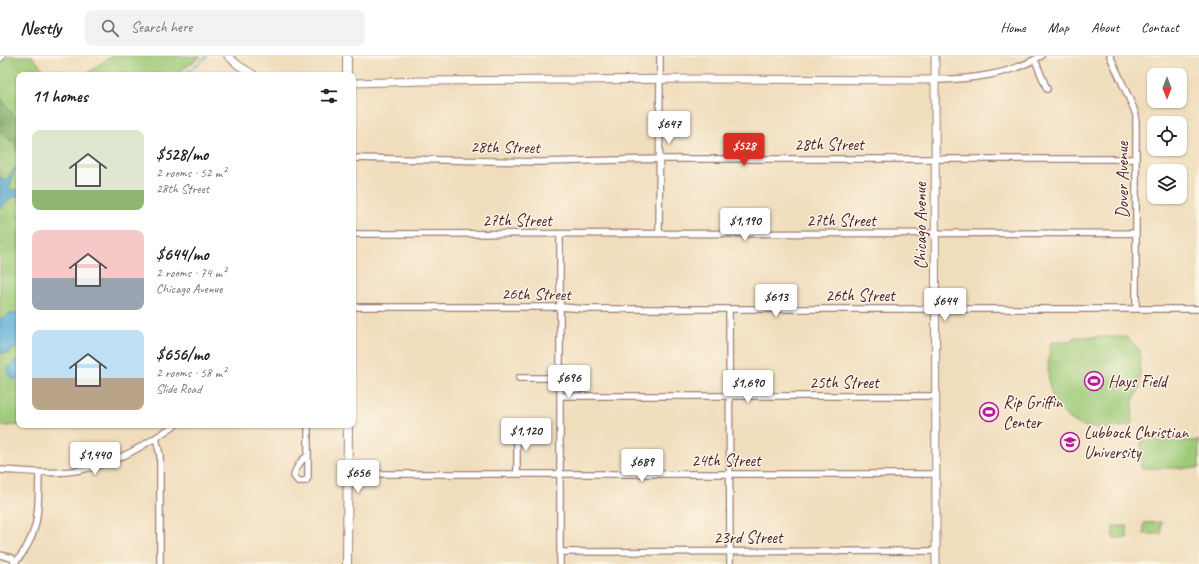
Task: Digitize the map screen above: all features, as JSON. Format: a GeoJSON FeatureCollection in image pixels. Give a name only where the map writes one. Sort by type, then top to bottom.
{"type":"FeatureCollection","features":[{"type":"Feature","properties":{"kind":"main road"},"geometry":{"type":"LineString","coordinates":[[347,56],[347,72]]}},
{"type":"Feature","properties":{"kind":"main road"},"geometry":{"type":"LineString","coordinates":[[348,428],[348,564]]}},
{"type":"Feature","properties":{"kind":"street"},"geometry":{"type":"LineString","coordinates":[[228,56],[249,72]]}},
{"type":"Feature","properties":{"kind":"street"},"geometry":{"type":"LineString","coordinates":[[659,234],[660,56]]}},
{"type":"Feature","properties":{"kind":"street","name":"Chicago Avenue"},"geometry":{"type":"LineString","coordinates":[[936,56],[936,564]]}},
{"type":"Feature","properties":{"kind":"street"},"geometry":{"type":"LineString","coordinates":[[356,83],[425,80],[935,80],[993,75],[1017,67],[1041,56]]}},
{"type":"Feature","properties":{"kind":"street","name":"Dover Avenue"},"geometry":{"type":"LineString","coordinates":[[1110,56],[1134,109],[1136,121],[1136,309]]}},
{"type":"Feature","properties":{"kind":"street"},"geometry":{"type":"LineString","coordinates":[[1034,60],[1047,89]]}},
{"type":"Feature","properties":{"kind":"street","name":"28th Street"},"geometry":{"type":"LineString","coordinates":[[356,158],[541,162],[660,159],[1136,159]]}},
{"type":"Feature","properties":{"kind":"street","name":"27th Street"},"geometry":{"type":"LineString","coordinates":[[356,234],[1136,233]]}},
{"type":"Feature","properties":{"kind":"street"},"geometry":{"type":"LineString","coordinates":[[560,234],[560,564]]}},
{"type":"Feature","properties":{"kind":"street","name":"26th Street"},"geometry":{"type":"LineString","coordinates":[[356,307],[560,307],[586,309],[1199,309]]}},
{"type":"Feature","properties":{"kind":"street"},"geometry":{"type":"LineString","coordinates":[[729,309],[730,564]]}},
{"type":"Feature","properties":{"kind":"street"},"geometry":{"type":"LineString","coordinates":[[519,378],[560,378]]}},
{"type":"Feature","properties":{"kind":"street","name":"25th Street"},"geometry":{"type":"LineString","coordinates":[[560,396],[936,396]]}},
{"type":"Feature","properties":{"kind":"street"},"geometry":{"type":"LineString","coordinates":[[0,470],[39,472],[79,470],[98,466],[129,454],[171,428]]}},
{"type":"Feature","properties":{"kind":"street"},"geometry":{"type":"LineString","coordinates":[[307,456],[308,428]]}},
{"type":"Feature","properties":{"kind":"street"},"geometry":{"type":"LineString","coordinates":[[517,430],[517,474]]}},
{"type":"Feature","properties":{"kind":"street"},"geometry":{"type":"LineString","coordinates":[[156,438],[160,455],[160,564]]}},
{"type":"Feature","properties":{"kind":"street"},"geometry":{"type":"LineString","coordinates":[[0,555],[12,558],[15,563],[22,556],[34,533],[37,513],[39,472]]}},
{"type":"Feature","properties":{"kind":"street","name":"24th Street"},"geometry":{"type":"LineString","coordinates":[[348,474],[936,474]]}},
{"type":"Feature","properties":{"kind":"street","name":"23rd Street"},"geometry":{"type":"LineString","coordinates":[[560,552],[936,551]]}},
{"type":"Feature","properties":{"kind":"green space"},"geometry":{"type":"Polygon","coordinates":[[[4,56],[32,56],[45,72],[16,72],[16,425],[0,426],[0,59],[4,56]]]}},
{"type":"Feature","properties":{"kind":"green space"},"geometry":{"type":"Polygon","coordinates":[[[111,56],[201,56],[179,72],[89,72],[111,56]]]}},
{"type":"Feature","properties":{"kind":"green space"},"geometry":{"type":"Polygon","coordinates":[[[0,97],[16,119],[16,150],[15,141],[10,140],[0,131],[0,123],[2,122],[0,118],[0,97]]]}},
{"type":"Feature","properties":{"kind":"green space","name":"Hays Field"},"geometry":{"type":"Polygon","coordinates":[[[1076,337],[1126,337],[1140,350],[1140,388],[1133,401],[1132,425],[1104,428],[1086,426],[1070,419],[1058,407],[1051,391],[1048,377],[1048,362],[1051,342],[1069,342],[1076,337]]]}},
{"type":"Feature","properties":{"kind":"green space"},"geometry":{"type":"Polygon","coordinates":[[[1141,440],[1199,441],[1199,468],[1141,468],[1141,440]]]}},
{"type":"Feature","properties":{"kind":"green space"},"geometry":{"type":"Polygon","coordinates":[[[1161,522],[1161,534],[1144,534],[1144,523],[1161,522]]]}},
{"type":"Feature","properties":{"kind":"green space"},"geometry":{"type":"Polygon","coordinates":[[[1113,526],[1127,526],[1127,538],[1113,538],[1113,526]]]}},
{"type":"Feature","properties":{"kind":"water"},"geometry":{"type":"Polygon","coordinates":[[[16,167],[9,187],[10,190],[16,190],[16,196],[12,197],[0,209],[0,176],[2,180],[6,181],[16,167]]]}},
{"type":"Feature","properties":{"kind":"water"},"geometry":{"type":"Polygon","coordinates":[[[16,313],[16,348],[7,353],[0,353],[0,319],[10,314],[16,313]]]}},
{"type":"Feature","properties":{"kind":"water"},"geometry":{"type":"Polygon","coordinates":[[[16,361],[16,380],[14,380],[7,374],[7,371],[16,361]]]}},
{"type":"Feature","properties":{"kind":"waterway"},"geometry":{"type":"LineString","coordinates":[[188,72],[207,56]]}},
{"type":"Feature","properties":{"kind":"place","name":"Hays Field"},"geometry":{"type":"Point","coordinates":[1094,381]}},
{"type":"Feature","properties":{"kind":"place","name":"Rip Griffin Center"},"geometry":{"type":"Point","coordinates":[989,412]}},
{"type":"Feature","properties":{"kind":"place","name":"Lubbock Christian University"},"geometry":{"type":"Point","coordinates":[1070,442]}}]}
